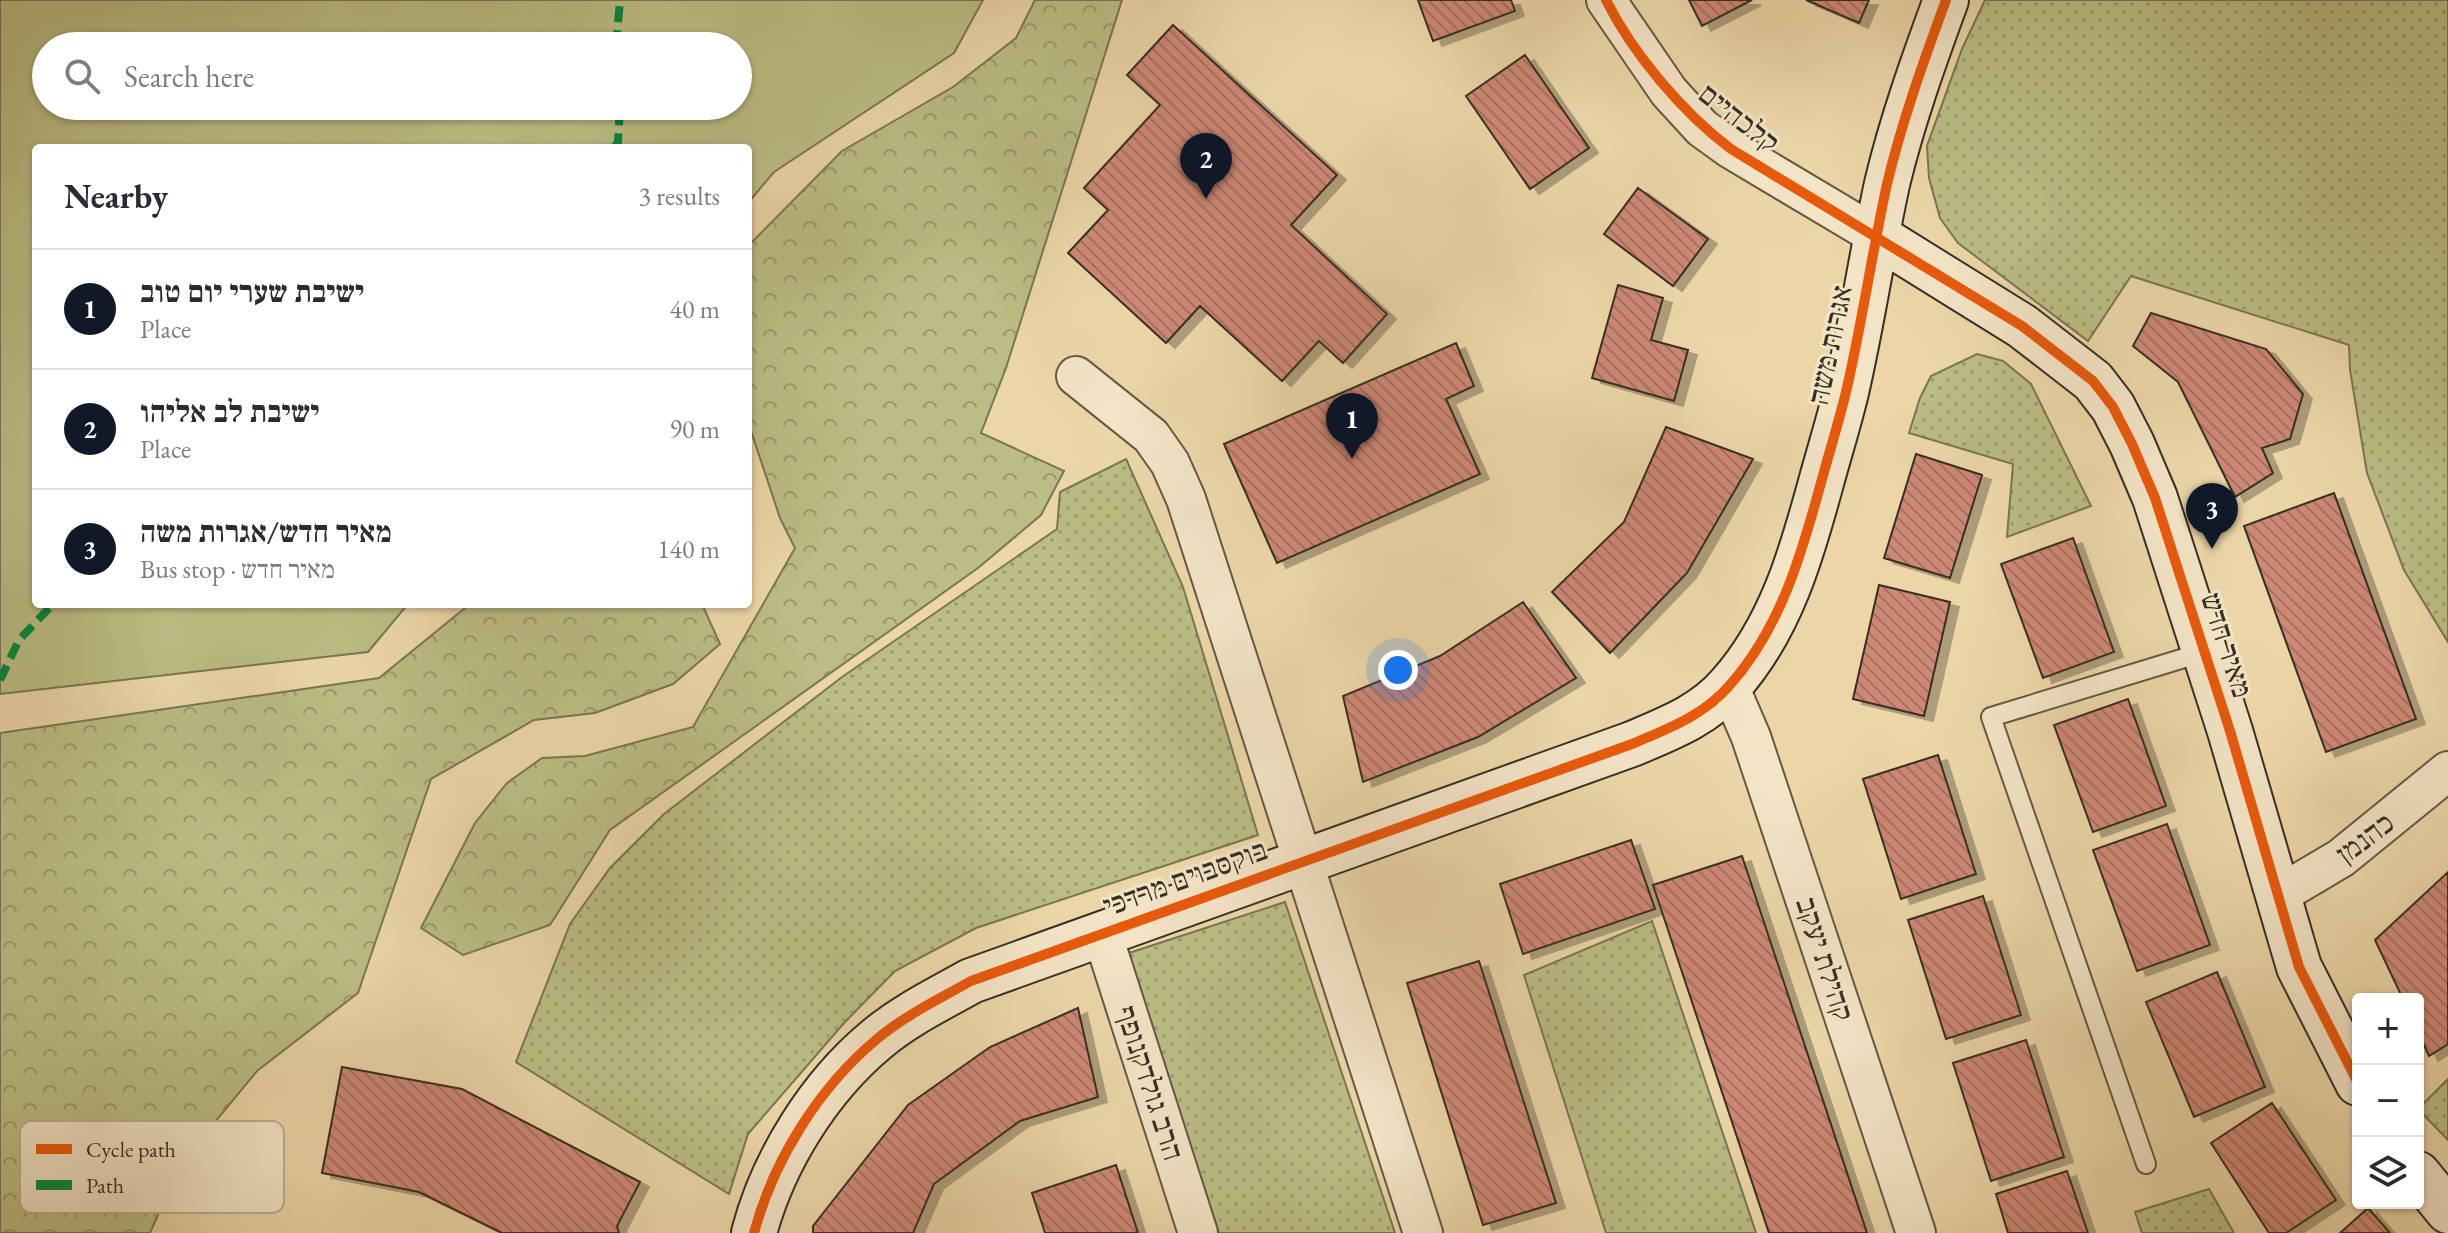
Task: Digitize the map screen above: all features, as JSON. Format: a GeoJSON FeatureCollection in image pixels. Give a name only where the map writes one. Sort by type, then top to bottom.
{"type":"FeatureCollection","features":[{"type":"Feature","properties":{"kind":"street","name":"קלכהיים"},"geometry":{"type":"LineString","coordinates":[[1606,0],[1669,92],[1702,128],[1731,149],[1877,236]]}},
{"type":"Feature","properties":{"kind":"street","name":"אגרות משה"},"geometry":{"type":"LineString","coordinates":[[1729,686],[1761,645],[1777,615],[1806,539],[1846,392],[1877,236],[1905,118],[1946,0]]}},
{"type":"Feature","properties":{"kind":"street","name":"מאיר חדש"},"geometry":{"type":"LineString","coordinates":[[1877,236],[2022,326],[2093,381],[2113,407],[2155,498],[2230,731],[2299,967],[2352,1071]]}},
{"type":"Feature","properties":{"kind":"street"},"geometry":{"type":"LineString","coordinates":[[1076,376],[1151,436],[1170,463],[1186,499],[1423,1233]]}},
{"type":"Feature","properties":{"kind":"street","name":"בוקסבוים מרדכי"},"geometry":{"type":"LineString","coordinates":[[754,1233],[773,1176],[803,1120],[877,1039],[971,981],[1632,744],[1709,707],[1729,686]]}},
{"type":"Feature","properties":{"kind":"street","name":"קהילת יעקב"},"geometry":{"type":"LineString","coordinates":[[1729,686],[1751,737],[1916,1233]]}},
{"type":"Feature","properties":{"kind":"street","name":"כהנמן"},"geometry":{"type":"LineString","coordinates":[[2277,896],[2341,858],[2448,771]]}},
{"type":"Feature","properties":{"kind":"street","name":"הרב גולדקנופף"},"geometry":{"type":"LineString","coordinates":[[1102,933],[1198,1233]]}},
{"type":"Feature","properties":{"kind":"street"},"geometry":{"type":"LineString","coordinates":[[2424,1181],[2448,1211]]}},
{"type":"Feature","properties":{"kind":"lane"},"geometry":{"type":"LineString","coordinates":[[2146,1164],[1991,717],[2204,652]]}},
{"type":"Feature","properties":{"kind":"green space"},"geometry":{"type":"Polygon","coordinates":[[[0,0],[983,0],[954,53],[774,172],[752,198],[752,144],[32,144],[32,608],[405,608],[368,652],[0,694],[0,0]]]}},
{"type":"Feature","properties":{"kind":"green space"},"geometry":{"type":"Polygon","coordinates":[[[1035,0],[1122,0],[1006,368],[981,433],[1064,471],[1041,515],[978,568],[610,830],[550,925],[463,955],[421,928],[475,823],[507,783],[542,758],[585,756],[693,727],[795,548],[780,518],[752,434],[752,242],[842,151],[953,87],[1016,38],[1035,0]]]}},
{"type":"Feature","properties":{"kind":"green space"},"geometry":{"type":"Polygon","coordinates":[[[1985,0],[2448,0],[2448,642],[2404,570],[2367,473],[2350,370],[2349,345],[2131,276],[2088,341],[1958,243],[1940,218],[1929,178],[1927,146],[1962,49],[1985,0]]]}},
{"type":"Feature","properties":{"kind":"green space"},"geometry":{"type":"Polygon","coordinates":[[[1977,354],[2003,361],[2031,384],[2091,506],[2007,537],[2013,464],[1909,433],[1931,376],[1977,354]]]}},
{"type":"Feature","properties":{"kind":"green space"},"geometry":{"type":"Polygon","coordinates":[[[1126,459],[1183,587],[1258,835],[976,928],[895,971],[844,1023],[748,1134],[729,1194],[516,1062],[570,924],[610,868],[664,814],[842,677],[1057,529],[1060,492],[1126,459]]]}},
{"type":"Feature","properties":{"kind":"green space"},"geometry":{"type":"Polygon","coordinates":[[[465,608],[704,608],[720,644],[673,684],[595,713],[534,720],[431,779],[358,993],[257,1071],[216,1121],[20,1121],[20,1213],[159,1213],[150,1233],[0,1233],[0,733],[379,678],[465,608]]]}},
{"type":"Feature","properties":{"kind":"green space"},"geometry":{"type":"Polygon","coordinates":[[[1285,902],[1395,1233],[1219,1233],[1126,954],[1285,902]]]}},
{"type":"Feature","properties":{"kind":"green space"},"geometry":{"type":"Polygon","coordinates":[[[1652,921],[1756,1233],[1606,1233],[1524,975],[1652,921]]]}},
{"type":"Feature","properties":{"kind":"green space"},"geometry":{"type":"Polygon","coordinates":[[[2448,1079],[2448,1140],[2424,1115],[2424,1103],[2448,1079]]]}},
{"type":"Feature","properties":{"kind":"green space"},"geometry":{"type":"Polygon","coordinates":[[[2209,1189],[2234,1233],[2142,1233],[2135,1212],[2209,1189]]]}},
{"type":"Feature","properties":{"kind":"building"},"geometry":{"type":"Polygon","coordinates":[[[1418,0],[1511,0],[1515,11],[1433,41],[1418,0]]]}},
{"type":"Feature","properties":{"kind":"building"},"geometry":{"type":"Polygon","coordinates":[[[1689,0],[1752,0],[1702,26],[1689,0]]]}},
{"type":"Feature","properties":{"kind":"building"},"geometry":{"type":"Polygon","coordinates":[[[1806,0],[1869,0],[1859,23],[1806,0]]]}},
{"type":"Feature","properties":{"kind":"building"},"geometry":{"type":"Polygon","coordinates":[[[1173,25],[1337,175],[1291,225],[1387,314],[1343,363],[1319,341],[1282,381],[1200,306],[1166,343],[1068,253],[1108,210],[1084,188],[1160,105],[1127,75],[1173,25]]]}},
{"type":"Feature","properties":{"kind":"building"},"geometry":{"type":"Polygon","coordinates":[[[1525,55],[1589,148],[1530,189],[1466,96],[1525,55]]]}},
{"type":"Feature","properties":{"kind":"building"},"geometry":{"type":"Polygon","coordinates":[[[1638,188],[1708,239],[1673,286],[1604,234],[1638,188]]]}},
{"type":"Feature","properties":{"kind":"building"},"geometry":{"type":"Polygon","coordinates":[[[1618,285],[1663,298],[1651,340],[1688,350],[1674,401],[1592,378],[1618,285]]]}},
{"type":"Feature","properties":{"kind":"building"},"geometry":{"type":"Polygon","coordinates":[[[2151,313],[2266,349],[2303,394],[2290,439],[2262,448],[2273,473],[2235,497],[2178,382],[2133,346],[2151,313]]]}},
{"type":"Feature","properties":{"kind":"building"},"geometry":{"type":"Polygon","coordinates":[[[1456,343],[1474,386],[1446,399],[1480,474],[1277,563],[1224,444],[1456,343]]]}},
{"type":"Feature","properties":{"kind":"building"},"geometry":{"type":"Polygon","coordinates":[[[1666,427],[1753,459],[1687,573],[1610,653],[1552,592],[1624,522],[1666,427]]]}},
{"type":"Feature","properties":{"kind":"building"},"geometry":{"type":"Polygon","coordinates":[[[1916,454],[1982,475],[1950,578],[1884,558],[1916,454]]]}},
{"type":"Feature","properties":{"kind":"building"},"geometry":{"type":"Polygon","coordinates":[[[2334,493],[2416,719],[2326,752],[2244,526],[2334,493]]]}},
{"type":"Feature","properties":{"kind":"building"},"geometry":{"type":"Polygon","coordinates":[[[2073,538],[2114,652],[2043,678],[2001,564],[2073,538]]]}},
{"type":"Feature","properties":{"kind":"building"},"geometry":{"type":"Polygon","coordinates":[[[1879,585],[1950,602],[1924,716],[1853,699],[1879,585]]]}},
{"type":"Feature","properties":{"kind":"building"},"geometry":{"type":"Polygon","coordinates":[[[1523,602],[1576,678],[1478,737],[1363,782],[1343,696],[1440,656],[1523,602]]]}},
{"type":"Feature","properties":{"kind":"building"},"geometry":{"type":"Polygon","coordinates":[[[2128,699],[2166,806],[2093,832],[2054,725],[2128,699]]]}},
{"type":"Feature","properties":{"kind":"building"},"geometry":{"type":"Polygon","coordinates":[[[1938,755],[1976,874],[1901,899],[1863,779],[1938,755]]]}},
{"type":"Feature","properties":{"kind":"building"},"geometry":{"type":"Polygon","coordinates":[[[2167,824],[2210,945],[2137,971],[2093,850],[2167,824]]]}},
{"type":"Feature","properties":{"kind":"building"},"geometry":{"type":"Polygon","coordinates":[[[1631,840],[1655,909],[1523,954],[1500,884],[1631,840]]]}},
{"type":"Feature","properties":{"kind":"building"},"geometry":{"type":"Polygon","coordinates":[[[1742,856],[1867,1233],[1769,1233],[1653,885],[1742,856]]]}},
{"type":"Feature","properties":{"kind":"building"},"geometry":{"type":"Polygon","coordinates":[[[2448,872],[2448,1044],[2429,1056],[2424,1045],[2424,993],[2400,993],[2375,940],[2448,872]]]}},
{"type":"Feature","properties":{"kind":"building"},"geometry":{"type":"Polygon","coordinates":[[[1983,896],[2021,1015],[1946,1039],[1908,920],[1983,896]]]}},
{"type":"Feature","properties":{"kind":"building"},"geometry":{"type":"Polygon","coordinates":[[[1479,961],[1556,1203],[1483,1225],[1407,983],[1479,961]]]}},
{"type":"Feature","properties":{"kind":"building"},"geometry":{"type":"Polygon","coordinates":[[[2217,972],[2265,1087],[2194,1117],[2146,1002],[2217,972]]]}},
{"type":"Feature","properties":{"kind":"building"},"geometry":{"type":"Polygon","coordinates":[[[1078,1008],[1098,1097],[1020,1121],[934,1184],[913,1233],[813,1233],[813,1226],[908,1105],[990,1047],[1078,1008]]]}},
{"type":"Feature","properties":{"kind":"building"},"geometry":{"type":"Polygon","coordinates":[[[2026,1040],[2064,1157],[1991,1181],[1953,1063],[2026,1040]]]}},
{"type":"Feature","properties":{"kind":"building"},"geometry":{"type":"Polygon","coordinates":[[[342,1067],[462,1089],[640,1182],[617,1226],[619,1233],[502,1233],[419,1192],[322,1173],[342,1067]]]}},
{"type":"Feature","properties":{"kind":"building"},"geometry":{"type":"Polygon","coordinates":[[[2272,1103],[2336,1200],[2286,1233],[2269,1233],[2211,1143],[2272,1103]]]}},
{"type":"Feature","properties":{"kind":"building"},"geometry":{"type":"Polygon","coordinates":[[[1116,1165],[1138,1233],[1045,1233],[1032,1193],[1116,1165]]]}},
{"type":"Feature","properties":{"kind":"building"},"geometry":{"type":"Polygon","coordinates":[[[2067,1171],[2088,1233],[2008,1233],[1996,1194],[2067,1171]]]}},
{"type":"Feature","properties":{"kind":"building"},"geometry":{"type":"Polygon","coordinates":[[[2369,1209],[2390,1233],[2340,1233],[2369,1209]]]}},
{"type":"Feature","properties":{"kind":"marked path"},"geometry":{"type":"LineString","coordinates":[[617,32],[620,0]]}},
{"type":"Feature","properties":{"kind":"marked path"},"geometry":{"type":"LineString","coordinates":[[617,144],[619,120]]}},
{"type":"Feature","properties":{"kind":"marked path"},"geometry":{"type":"LineString","coordinates":[[0,680],[19,640],[49,608]]}},
{"type":"Feature","properties":{"kind":"cycle path"},"geometry":{"type":"LineString","coordinates":[[1606,0],[1630,41],[1661,81],[1695,118],[1731,149],[2022,326],[2093,381],[2113,407],[2155,498],[2230,731],[2299,967],[2352,1071]]}},
{"type":"Feature","properties":{"kind":"cycle path"},"geometry":{"type":"LineString","coordinates":[[754,1233],[773,1179],[818,1102],[836,1079],[877,1039],[934,1001],[971,981],[1632,744],[1696,714],[1729,686],[1763,640],[1776,615],[1806,534],[1846,392],[1893,160],[1946,0]]}},
{"type":"Feature","properties":{"kind":"place","name":"ישיבת לב אליהו"},"geometry":{"type":"Point","coordinates":[1206,199]}},
{"type":"Feature","properties":{"kind":"place","name":"ישיבת שערי יום טוב"},"geometry":{"type":"Point","coordinates":[1352,459]}},
{"type":"Feature","properties":{"kind":"place","name":"מאיר חדש/אגרות משה"},"geometry":{"type":"Point","coordinates":[2212,549]}}]}
